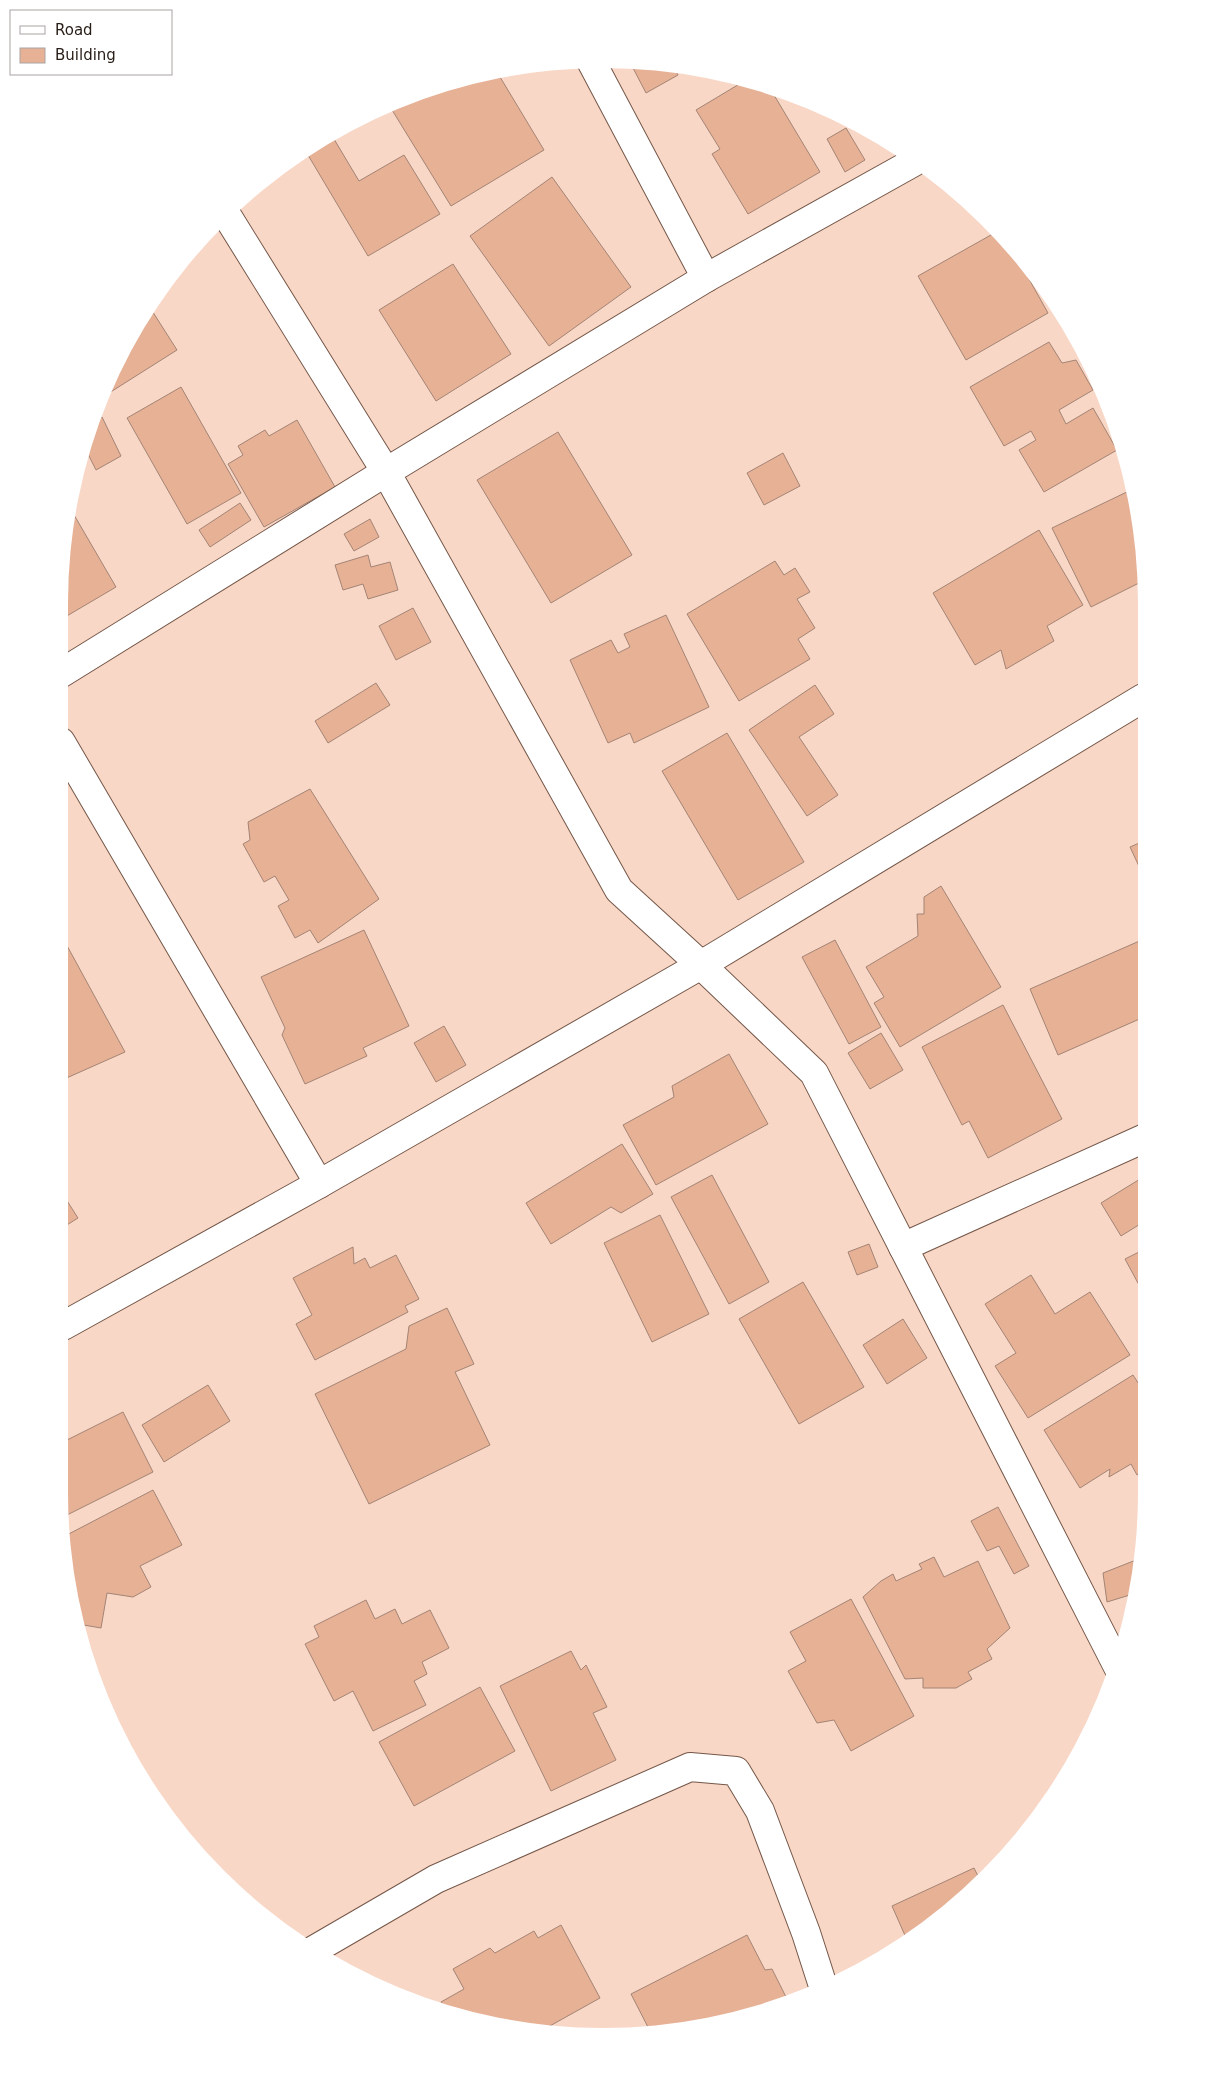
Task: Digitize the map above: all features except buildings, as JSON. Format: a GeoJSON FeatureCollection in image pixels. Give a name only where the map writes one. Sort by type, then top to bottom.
{"type":"FeatureCollection","features":[{"type":"Feature","properties":{"kind":"street"},"geometry":{"type":"LineString","coordinates":[[595,68],[706,278]]}},
{"type":"Feature","properties":{"kind":"street"},"geometry":{"type":"LineString","coordinates":[[68,669],[386,472],[706,278],[910,164]]}},
{"type":"Feature","properties":{"kind":"street"},"geometry":{"type":"LineString","coordinates":[[229,219],[386,472],[619,890],[814,1073],[1112,1656]]}},
{"type":"Feature","properties":{"kind":"street"},"geometry":{"type":"LineString","coordinates":[[68,1323],[319,1184],[701,965],[1138,701]]}},
{"type":"Feature","properties":{"kind":"street"},"geometry":{"type":"LineString","coordinates":[[68,756],[319,1184]]}},
{"type":"Feature","properties":{"kind":"street"},"geometry":{"type":"LineString","coordinates":[[903,1247],[1138,1141]]}},
{"type":"Feature","properties":{"kind":"street"},"geometry":{"type":"LineString","coordinates":[[320,1946],[436,1879],[690,1767],[736,1770],[760,1811],[821,1981]]}}]}
